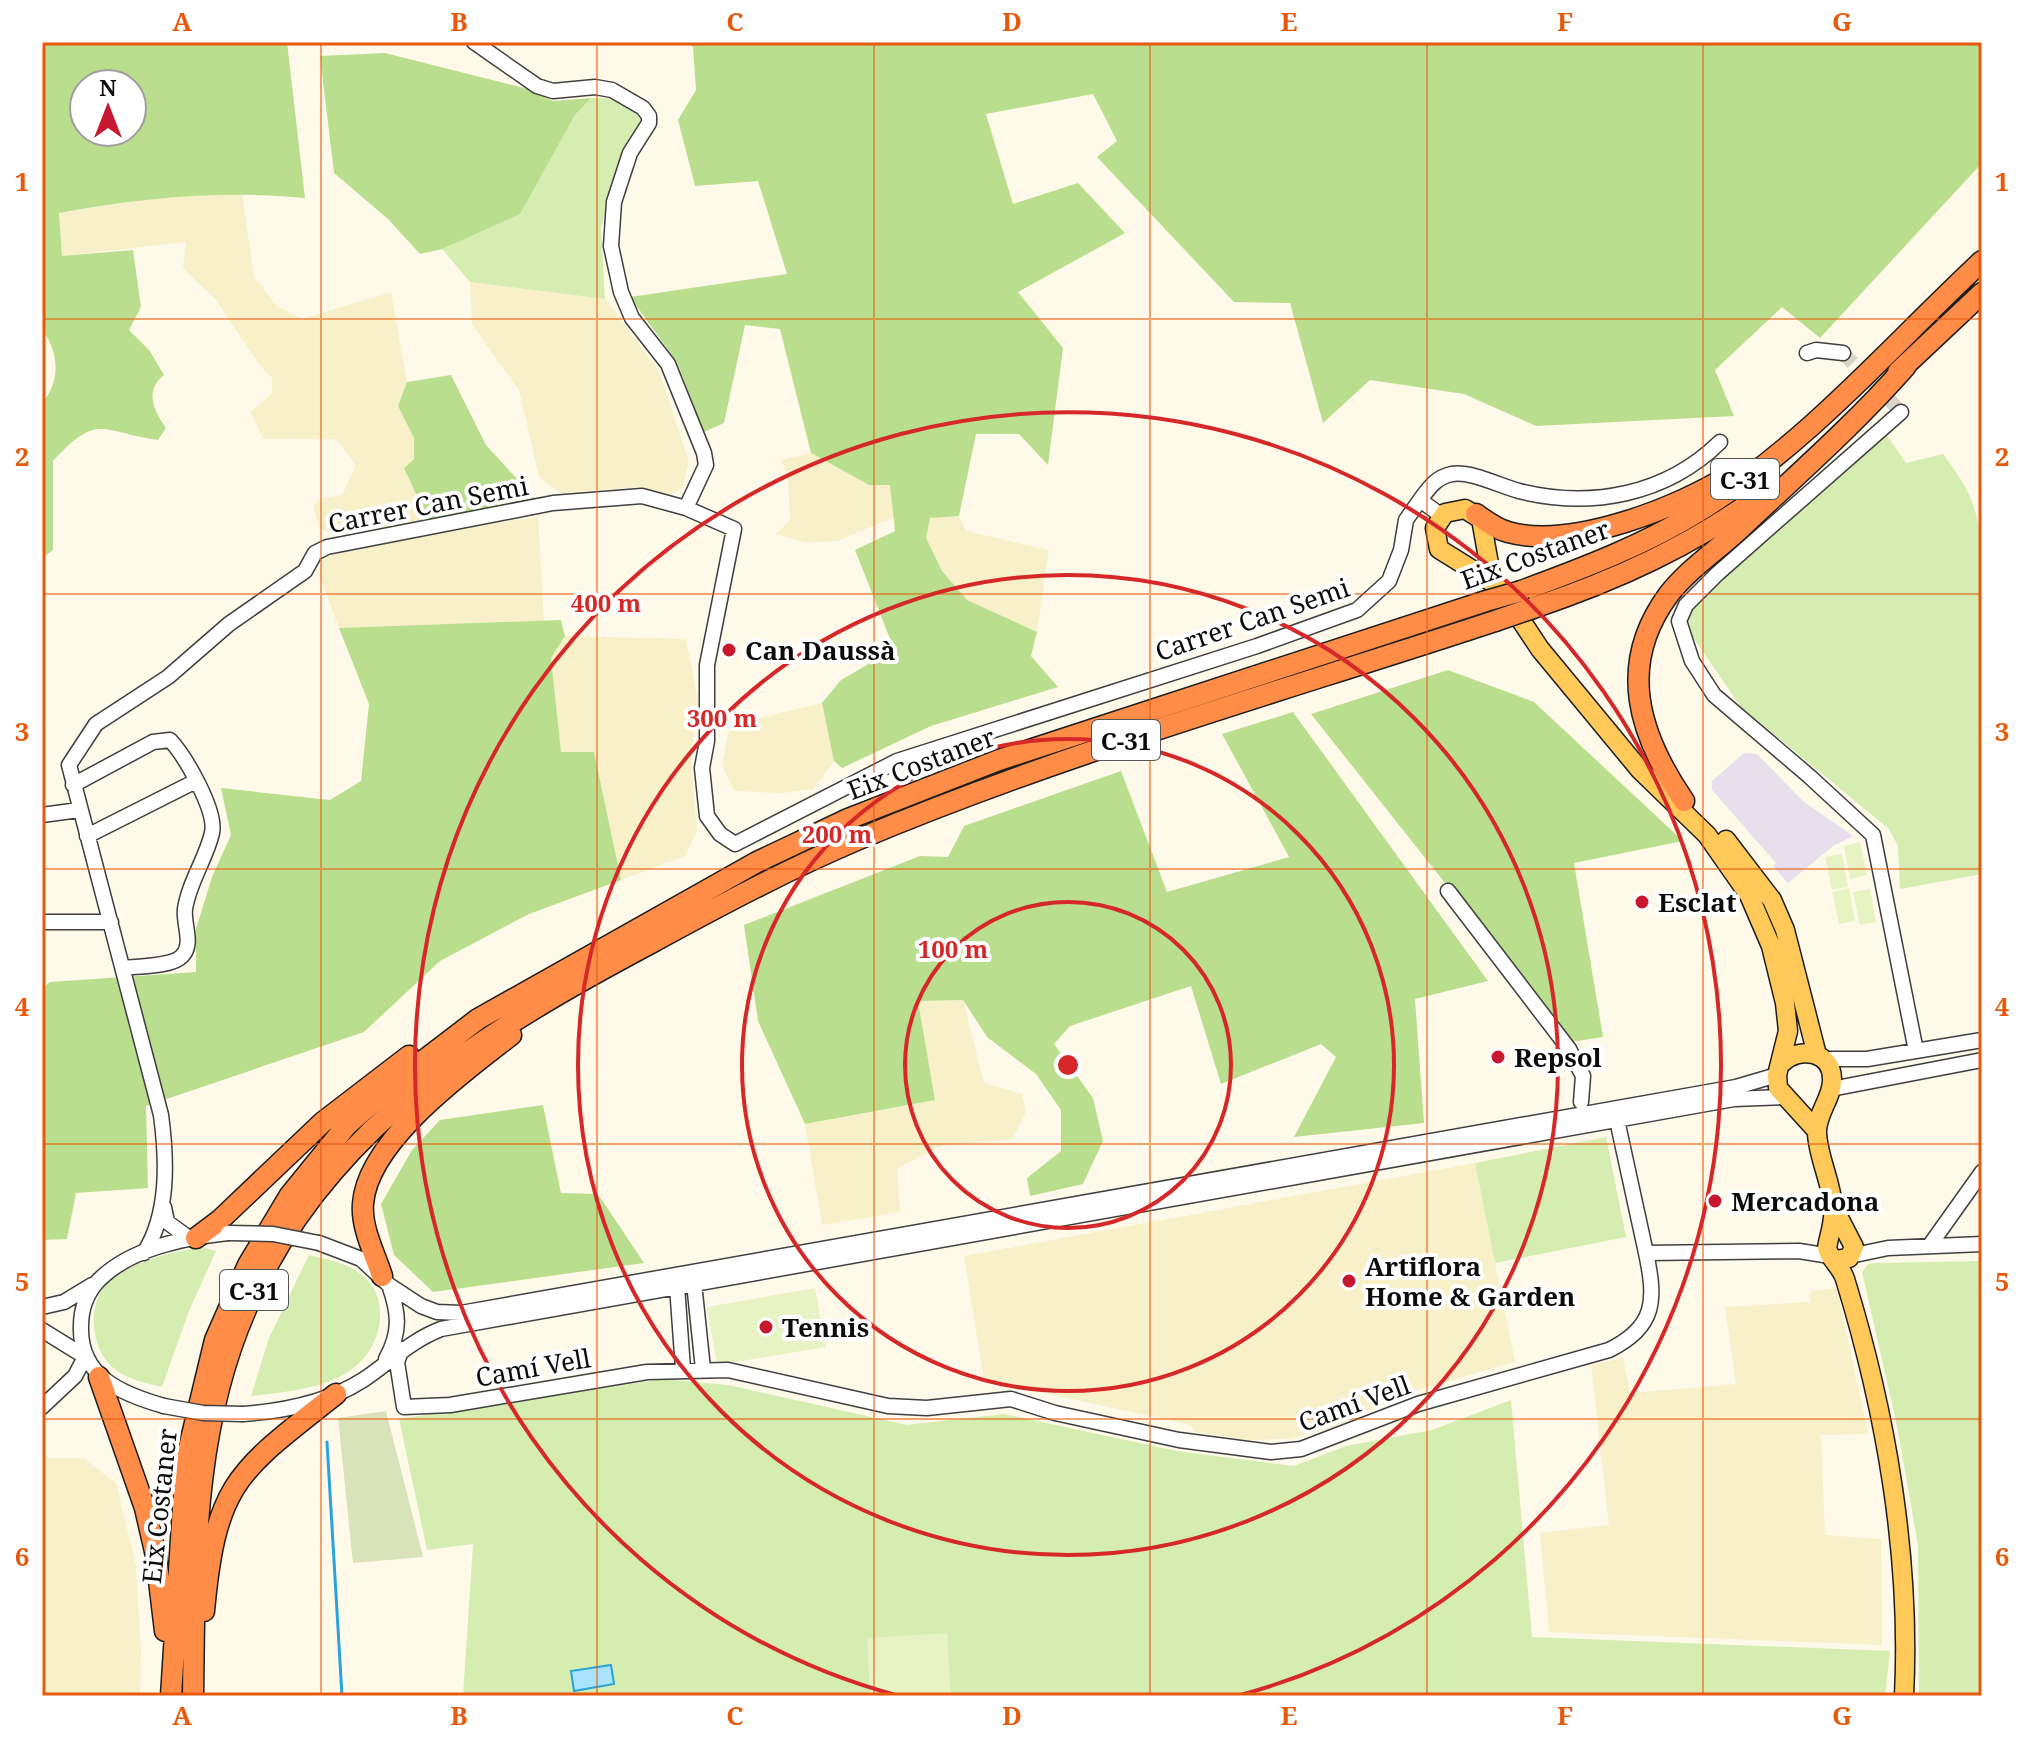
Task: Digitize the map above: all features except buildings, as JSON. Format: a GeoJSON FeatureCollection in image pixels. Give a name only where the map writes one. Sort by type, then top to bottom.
{"type":"FeatureCollection","features":[{"type":"Feature","properties":{"kind":"highway","name":"Eix Costaner"},"geometry":{"type":"LineString","coordinates":[[171,1696],[186,1460],[215,1340],[248,1265],[290,1195],[347,1125],[408,1071],[478,1019],[757,862],[848,819],[1013,755],[1490,593],[1521,591],[1643,542],[1706,507],[1795,439],[1982,261]]}},
{"type":"Feature","properties":{"kind":"highway","name":"Eix Costaner"},"geometry":{"type":"LineString","coordinates":[[193,1693],[193,1568],[204,1455],[220,1384],[264,1271],[302,1208],[368,1130],[435,1074],[538,1006],[720,906],[868,835],[1006,781],[1495,621],[1652,562],[1719,525],[1810,456],[1864,401],[1906,366],[1982,293]]}},
{"type":"Feature","properties":{"kind":"highway"},"geometry":{"type":"LineString","coordinates":[[1476,514],[1508,532],[1551,534],[1613,524],[1707,489],[1771,447],[1909,321],[1930,310]]}},
{"type":"Feature","properties":{"kind":"highway"},"geometry":{"type":"LineString","coordinates":[[1684,801],[1647,739],[1638,697],[1638,662],[1649,625],[1669,593],[1694,567],[1843,435],[1906,366]]}},
{"type":"Feature","properties":{"kind":"highway","name":"C-31"},"geometry":{"type":"LineString","coordinates":[[386,1281],[363,1204],[375,1166],[446,1086],[522,1026],[538,1006]]}},
{"type":"Feature","properties":{"kind":"highway","name":"C-31"},"geometry":{"type":"LineString","coordinates":[[193,1238],[220,1220],[360,1091],[463,1022],[478,1019]]}},
{"type":"Feature","properties":{"kind":"highway"},"geometry":{"type":"LineString","coordinates":[[97,1375],[142,1497],[156,1556],[172,1669]]}},
{"type":"Feature","properties":{"kind":"highway"},"geometry":{"type":"LineString","coordinates":[[193,1693],[215,1533],[225,1504],[240,1476],[259,1454],[336,1394]]}},
{"type":"Feature","properties":{"kind":"main road"},"geometry":{"type":"LineString","coordinates":[[1490,593],[1484,525],[1476,514],[1456,509],[1442,516],[1435,528],[1435,541],[1442,553],[1454,559],[1490,593],[1640,770],[1707,835],[1749,895],[1771,946],[1785,1003],[1788,1031],[1780,1069],[1789,1101],[1817,1131]]}},
{"type":"Feature","properties":{"kind":"main road"},"geometry":{"type":"LineString","coordinates":[[1454,559],[1474,556],[1485,538]]}},
{"type":"Feature","properties":{"kind":"main road"},"geometry":{"type":"LineString","coordinates":[[1640,770],[1684,801],[1727,841],[1772,900],[1785,930],[1820,1057],[1832,1073],[1817,1131],[1841,1252],[1882,1428],[1900,1547],[1904,1696]]}},
{"type":"Feature","properties":{"kind":"main road"},"geometry":{"type":"LineString","coordinates":[[1780,1069],[1798,1053],[1820,1057]]}},
{"type":"Feature","properties":{"kind":"main road"},"geometry":{"type":"LineString","coordinates":[[1789,1101],[1813,1106],[1829,1092]]}},
{"type":"Feature","properties":{"kind":"street"},"geometry":{"type":"LineString","coordinates":[[474,42],[537,86],[553,91],[595,87],[612,90],[643,108],[649,116],[649,123],[630,153],[614,202],[611,246],[621,292],[632,318],[668,364],[704,453],[706,465],[686,508]]}},
{"type":"Feature","properties":{"kind":"street"},"geometry":{"type":"LineString","coordinates":[[1807,353],[1816,350],[1843,353]]}},
{"type":"Feature","properties":{"kind":"street"},"geometry":{"type":"LineString","coordinates":[[1901,412],[1717,574],[1686,605],[1679,621],[1692,661],[1714,695],[1873,835],[1916,1051]]}},
{"type":"Feature","properties":{"kind":"street"},"geometry":{"type":"LineString","coordinates":[[1442,516],[1420,500],[1435,480],[1455,474],[1565,500],[1598,500],[1658,484],[1690,469],[1720,442]]}},
{"type":"Feature","properties":{"kind":"street","name":"Carrer Can Semi"},"geometry":{"type":"LineString","coordinates":[[144,1253],[158,1226],[162,1199],[165,1142],[161,1115],[69,765],[96,724],[168,677],[229,624],[305,571],[315,553],[327,547],[553,503],[642,496],[686,508],[734,529],[707,665],[707,741],[702,768],[707,816],[720,834],[735,844],[897,761],[1257,646],[1357,610],[1389,581],[1401,550],[1406,520],[1420,500]]}},
{"type":"Feature","properties":{"kind":"street"},"geometry":{"type":"LineString","coordinates":[[73,785],[153,742],[165,739],[179,749],[208,805],[213,830],[185,908],[188,945],[185,954],[178,960],[123,968]]}},
{"type":"Feature","properties":{"kind":"street"},"geometry":{"type":"LineString","coordinates":[[87,836],[196,781]]}},
{"type":"Feature","properties":{"kind":"street"},"geometry":{"type":"LineString","coordinates":[[42,815],[79,810]]}},
{"type":"Feature","properties":{"kind":"street"},"geometry":{"type":"LineString","coordinates":[[1448,891],[1569,1049],[1583,1076],[1581,1102]]}},
{"type":"Feature","properties":{"kind":"street"},"geometry":{"type":"LineString","coordinates":[[42,922],[111,922]]}},
{"type":"Feature","properties":{"kind":"street"},"geometry":{"type":"LineString","coordinates":[[1820,1057],[1867,1059],[1982,1040]]}},
{"type":"Feature","properties":{"kind":"street"},"geometry":{"type":"LineString","coordinates":[[1829,1092],[1982,1060]]}},
{"type":"Feature","properties":{"kind":"street"},"geometry":{"type":"LineString","coordinates":[[42,1307],[64,1302],[144,1253],[193,1238],[228,1233],[273,1234],[319,1243],[361,1259],[386,1281],[429,1309],[461,1313],[1721,1089],[1780,1069]]}},
{"type":"Feature","properties":{"kind":"street"},"geometry":{"type":"LineString","coordinates":[[99,1280],[88,1294],[81,1317],[85,1356],[97,1375],[128,1394],[164,1406],[203,1413],[243,1414],[294,1408],[336,1394],[365,1379],[402,1349],[441,1329],[1734,1099],[1789,1101]]}},
{"type":"Feature","properties":{"kind":"street","name":"Camí Vell"},"geometry":{"type":"LineString","coordinates":[[365,1379],[382,1376],[400,1393],[404,1407],[450,1405],[617,1376],[683,1369],[728,1370],[888,1406],[927,1408],[1011,1399],[1055,1413],[1179,1440],[1271,1452],[1301,1449],[1418,1404],[1609,1350],[1631,1339],[1645,1323],[1653,1287],[1617,1120]]}},
{"type":"Feature","properties":{"kind":"street"},"geometry":{"type":"LineString","coordinates":[[1930,1245],[1982,1172]]}},
{"type":"Feature","properties":{"kind":"street"},"geometry":{"type":"LineString","coordinates":[[162,1199],[167,1222],[193,1238]]}},
{"type":"Feature","properties":{"kind":"street"},"geometry":{"type":"LineString","coordinates":[[1646,1253],[1841,1252],[1982,1244]]}},
{"type":"Feature","properties":{"kind":"street"},"geometry":{"type":"LineString","coordinates":[[384,1363],[398,1334],[397,1307],[386,1281]]}},
{"type":"Feature","properties":{"kind":"street"},"geometry":{"type":"LineString","coordinates":[[694,1283],[703,1369]]}},
{"type":"Feature","properties":{"kind":"street"},"geometry":{"type":"LineString","coordinates":[[677,1286],[683,1369]]}},
{"type":"Feature","properties":{"kind":"street"},"geometry":{"type":"LineString","coordinates":[[42,1330],[85,1356]]}},
{"type":"Feature","properties":{"kind":"street"},"geometry":{"type":"LineString","coordinates":[[400,1393],[397,1362],[402,1349]]}},
{"type":"Feature","properties":{"kind":"street"},"geometry":{"type":"LineString","coordinates":[[42,1407],[75,1376],[85,1356]]}},
{"type":"Feature","properties":{"kind":"street"},"geometry":{"type":"LineString","coordinates":[[42,1407],[97,1375]]}},
{"type":"Feature","properties":{"kind":"shaded area"},"geometry":{"type":"Polygon","coordinates":[[[242,192],[254,277],[277,306],[302,319],[391,292],[407,382],[398,406],[414,438],[414,459],[404,468],[428,520],[339,535],[320,529],[313,506],[319,499],[342,495],[356,465],[336,439],[263,439],[251,412],[272,393],[272,378],[259,365],[216,300],[183,268],[186,242],[62,256],[59,213],[148,199],[242,192]]]}},
{"type":"Feature","properties":{"kind":"shaded area"},"geometry":{"type":"Polygon","coordinates":[[[470,282],[605,299],[659,371],[689,462],[682,489],[670,494],[637,487],[561,493],[539,477],[519,390],[472,325],[470,282]]]}},
{"type":"Feature","properties":{"kind":"shaded area"},"geometry":{"type":"Polygon","coordinates":[[[811,453],[869,485],[890,485],[895,517],[837,541],[805,543],[776,534],[790,520],[788,477],[781,460],[811,453]]]}},
{"type":"Feature","properties":{"kind":"shaded area"},"geometry":{"type":"Polygon","coordinates":[[[959,516],[966,531],[1049,550],[1037,632],[967,600],[942,571],[926,538],[929,518],[959,516]]]}},
{"type":"Feature","properties":{"kind":"shaded area"},"geometry":{"type":"Polygon","coordinates":[[[538,517],[544,621],[339,628],[318,571],[323,557],[434,531],[538,517]]]}},
{"type":"Feature","properties":{"kind":"shaded area"},"geometry":{"type":"Polygon","coordinates":[[[565,636],[686,639],[698,699],[691,759],[697,831],[685,856],[621,880],[594,753],[561,752],[551,658],[565,636]]]}},
{"type":"Feature","properties":{"kind":"shaded area"},"geometry":{"type":"Polygon","coordinates":[[[822,703],[834,761],[813,789],[783,793],[734,791],[722,765],[730,725],[822,703]]]}},
{"type":"Feature","properties":{"kind":"shaded area"},"geometry":{"type":"Polygon","coordinates":[[[1744,753],[1757,754],[1803,801],[1853,836],[1833,846],[1788,883],[1773,866],[1776,863],[1712,790],[1712,781],[1744,753]]]}},
{"type":"Feature","properties":{"kind":"shaded area"},"geometry":{"type":"Polygon","coordinates":[[[963,1000],[984,1083],[1022,1094],[1026,1113],[1012,1139],[940,1146],[897,1169],[900,1212],[822,1225],[805,1124],[935,1100],[918,1001],[963,1000]]]}},
{"type":"Feature","properties":{"kind":"shaded area"},"geometry":{"type":"Polygon","coordinates":[[[1475,1163],[1515,1362],[1408,1393],[1334,1427],[1289,1439],[1247,1440],[1195,1432],[1191,1425],[984,1380],[964,1256],[1475,1163]]]}},
{"type":"Feature","properties":{"kind":"shaded area"},"geometry":{"type":"Polygon","coordinates":[[[1837,1288],[1868,1434],[1821,1435],[1825,1535],[1881,1539],[1882,1645],[1549,1632],[1540,1533],[1609,1525],[1591,1365],[1623,1358],[1630,1393],[1736,1384],[1725,1307],[1810,1302],[1811,1291],[1837,1288]]]}},
{"type":"Feature","properties":{"kind":"shaded area"},"geometry":{"type":"Polygon","coordinates":[[[42,1458],[83,1458],[116,1483],[136,1566],[140,1696],[42,1696],[42,1458]]]}},
{"type":"Feature","properties":{"kind":"green space"},"geometry":{"type":"Polygon","coordinates":[[[42,42],[287,42],[305,198],[243,195],[182,197],[59,213],[62,256],[133,250],[141,307],[129,330],[150,351],[164,375],[154,388],[153,401],[166,428],[158,440],[102,429],[81,436],[68,445],[53,461],[53,550],[42,558],[42,403],[52,386],[56,366],[48,338],[42,330],[42,42]]]}},
{"type":"Feature","properties":{"kind":"green space"},"geometry":{"type":"Polygon","coordinates":[[[685,42],[1982,42],[1982,163],[1820,338],[1782,307],[1715,370],[1734,416],[1536,426],[1464,394],[1370,380],[1323,423],[1290,303],[1234,302],[1097,157],[1117,141],[1093,94],[986,114],[1013,204],[1078,183],[1125,233],[1018,292],[1063,348],[1048,465],[1019,434],[976,434],[959,516],[930,518],[926,538],[942,571],[967,600],[1037,632],[1031,656],[1058,687],[931,726],[842,768],[834,761],[822,703],[841,680],[894,649],[855,550],[895,531],[890,485],[869,485],[811,453],[780,329],[745,325],[724,423],[704,432],[677,362],[630,297],[787,274],[758,181],[695,186],[678,120],[696,90],[693,47],[685,42]]]}},
{"type":"Feature","properties":{"kind":"green space"},"geometry":{"type":"Polygon","coordinates":[[[385,53],[524,88],[553,101],[591,98],[575,115],[520,214],[442,249],[420,254],[388,219],[334,173],[320,56],[385,53]]]}},
{"type":"Feature","properties":{"kind":"green space"},"geometry":{"type":"Polygon","coordinates":[[[591,98],[614,98],[636,109],[641,122],[622,152],[601,228],[605,299],[470,282],[442,249],[520,213],[575,115],[591,98]]]}},
{"type":"Feature","properties":{"kind":"green space"},"geometry":{"type":"Polygon","coordinates":[[[451,375],[486,445],[538,502],[428,520],[404,468],[414,459],[414,438],[398,406],[407,382],[451,375]]]}},
{"type":"Feature","properties":{"kind":"green space"},"geometry":{"type":"Polygon","coordinates":[[[1884,431],[1906,463],[1943,454],[1972,500],[1982,554],[1982,874],[1900,889],[1898,846],[1889,829],[1741,707],[1688,630],[1686,614],[1695,594],[1884,431]]]}},
{"type":"Feature","properties":{"kind":"green space"},"geometry":{"type":"Polygon","coordinates":[[[561,620],[565,636],[551,658],[561,752],[594,752],[621,880],[529,914],[440,961],[364,1032],[146,1106],[148,1188],[76,1193],[67,1239],[42,1240],[42,988],[50,982],[196,972],[196,929],[212,877],[231,835],[221,788],[330,800],[361,781],[369,704],[339,628],[561,620]]]}},
{"type":"Feature","properties":{"kind":"green space"},"geometry":{"type":"Polygon","coordinates":[[[1448,670],[1534,702],[1683,841],[1574,863],[1603,1037],[1571,1042],[1311,714],[1448,670]]]}},
{"type":"Feature","properties":{"kind":"green space"},"geometry":{"type":"Polygon","coordinates":[[[1293,712],[1488,981],[1415,999],[1424,1123],[1294,1137],[1336,1057],[1321,1044],[1221,1084],[1191,986],[1070,1026],[1054,1044],[1093,1098],[1103,1141],[1083,1184],[1030,1196],[1027,1178],[1061,1151],[1061,1110],[1036,1074],[987,1037],[963,1000],[918,1001],[935,1100],[805,1124],[758,1021],[744,925],[920,856],[948,857],[964,826],[1121,771],[1167,892],[1289,857],[1222,734],[1293,712]]]}},
{"type":"Feature","properties":{"kind":"green space"},"geometry":{"type":"Polygon","coordinates":[[[1860,842],[1867,875],[1850,879],[1844,846],[1860,842]]]}},
{"type":"Feature","properties":{"kind":"green space"},"geometry":{"type":"Polygon","coordinates":[[[1842,854],[1848,887],[1832,890],[1825,857],[1842,854]]]}},
{"type":"Feature","properties":{"kind":"green space"},"geometry":{"type":"Polygon","coordinates":[[[1849,888],[1855,921],[1839,924],[1832,892],[1849,888]]]}},
{"type":"Feature","properties":{"kind":"green space"},"geometry":{"type":"Polygon","coordinates":[[[1870,889],[1876,922],[1860,925],[1853,892],[1870,889]]]}},
{"type":"Feature","properties":{"kind":"green space"},"geometry":{"type":"Polygon","coordinates":[[[543,1105],[561,1193],[598,1194],[644,1263],[433,1292],[394,1255],[381,1204],[412,1150],[440,1120],[543,1105]]]}},
{"type":"Feature","properties":{"kind":"green space"},"geometry":{"type":"Polygon","coordinates":[[[1606,1137],[1626,1237],[1495,1263],[1475,1163],[1606,1137]]]}},
{"type":"Feature","properties":{"kind":"green space"},"geometry":{"type":"Polygon","coordinates":[[[201,1247],[216,1251],[189,1311],[162,1387],[138,1381],[116,1370],[101,1353],[94,1330],[95,1306],[105,1286],[137,1264],[201,1247]]]}},
{"type":"Feature","properties":{"kind":"green space"},"geometry":{"type":"Polygon","coordinates":[[[309,1255],[349,1267],[371,1284],[380,1307],[378,1333],[366,1356],[334,1379],[307,1388],[251,1396],[269,1338],[309,1255]]]}},
{"type":"Feature","properties":{"kind":"green space"},"geometry":{"type":"Polygon","coordinates":[[[1982,1261],[1982,1696],[1919,1696],[1918,1545],[1897,1426],[1862,1272],[1868,1264],[1876,1263],[1982,1261]]]}},
{"type":"Feature","properties":{"kind":"green space","name":"Tennis"},"geometry":{"type":"Polygon","coordinates":[[[815,1288],[826,1347],[717,1365],[707,1307],[815,1288]]]}},
{"type":"Feature","properties":{"kind":"green space"},"geometry":{"type":"Polygon","coordinates":[[[662,1379],[728,1385],[907,1425],[1004,1414],[1177,1451],[1294,1466],[1346,1446],[1432,1430],[1511,1400],[1532,1637],[1890,1651],[1885,1696],[463,1696],[473,1544],[427,1550],[399,1419],[662,1379]]]}},
{"type":"Feature","properties":{"kind":"green space"},"geometry":{"type":"Polygon","coordinates":[[[386,1411],[423,1557],[353,1563],[338,1418],[386,1411]]]}},
{"type":"Feature","properties":{"kind":"green space"},"geometry":{"type":"Polygon","coordinates":[[[947,1633],[951,1696],[870,1696],[867,1638],[947,1633]]]}},
{"type":"Feature","properties":{"kind":"water"},"geometry":{"type":"Polygon","coordinates":[[[611,1665],[614,1684],[574,1691],[571,1671],[611,1665]]]}},
{"type":"Feature","properties":{"kind":"waterway"},"geometry":{"type":"LineString","coordinates":[[327,1442],[342,1696]]}},
{"type":"Feature","properties":{"kind":"tunnel"},"geometry":{"type":"LineString","coordinates":[[1843,353],[1901,412]]}},
{"type":"Feature","properties":{"kind":"place","name":"Can Daussà"},"geometry":{"type":"Point","coordinates":[729,650]}},
{"type":"Feature","properties":{"kind":"place","name":"Esclat"},"geometry":{"type":"Point","coordinates":[1642,902]}},
{"type":"Feature","properties":{"kind":"place","name":"Repsol"},"geometry":{"type":"Point","coordinates":[1498,1057]}},
{"type":"Feature","properties":{"kind":"place","name":"Mercadona"},"geometry":{"type":"Point","coordinates":[1715,1201]}},
{"type":"Feature","properties":{"kind":"place","name":"Artiflora Home & Garden"},"geometry":{"type":"Point","coordinates":[1349,1281]}},
{"type":"Feature","properties":{"kind":"place","name":"Tennis"},"geometry":{"type":"Point","coordinates":[766,1327]}}]}
